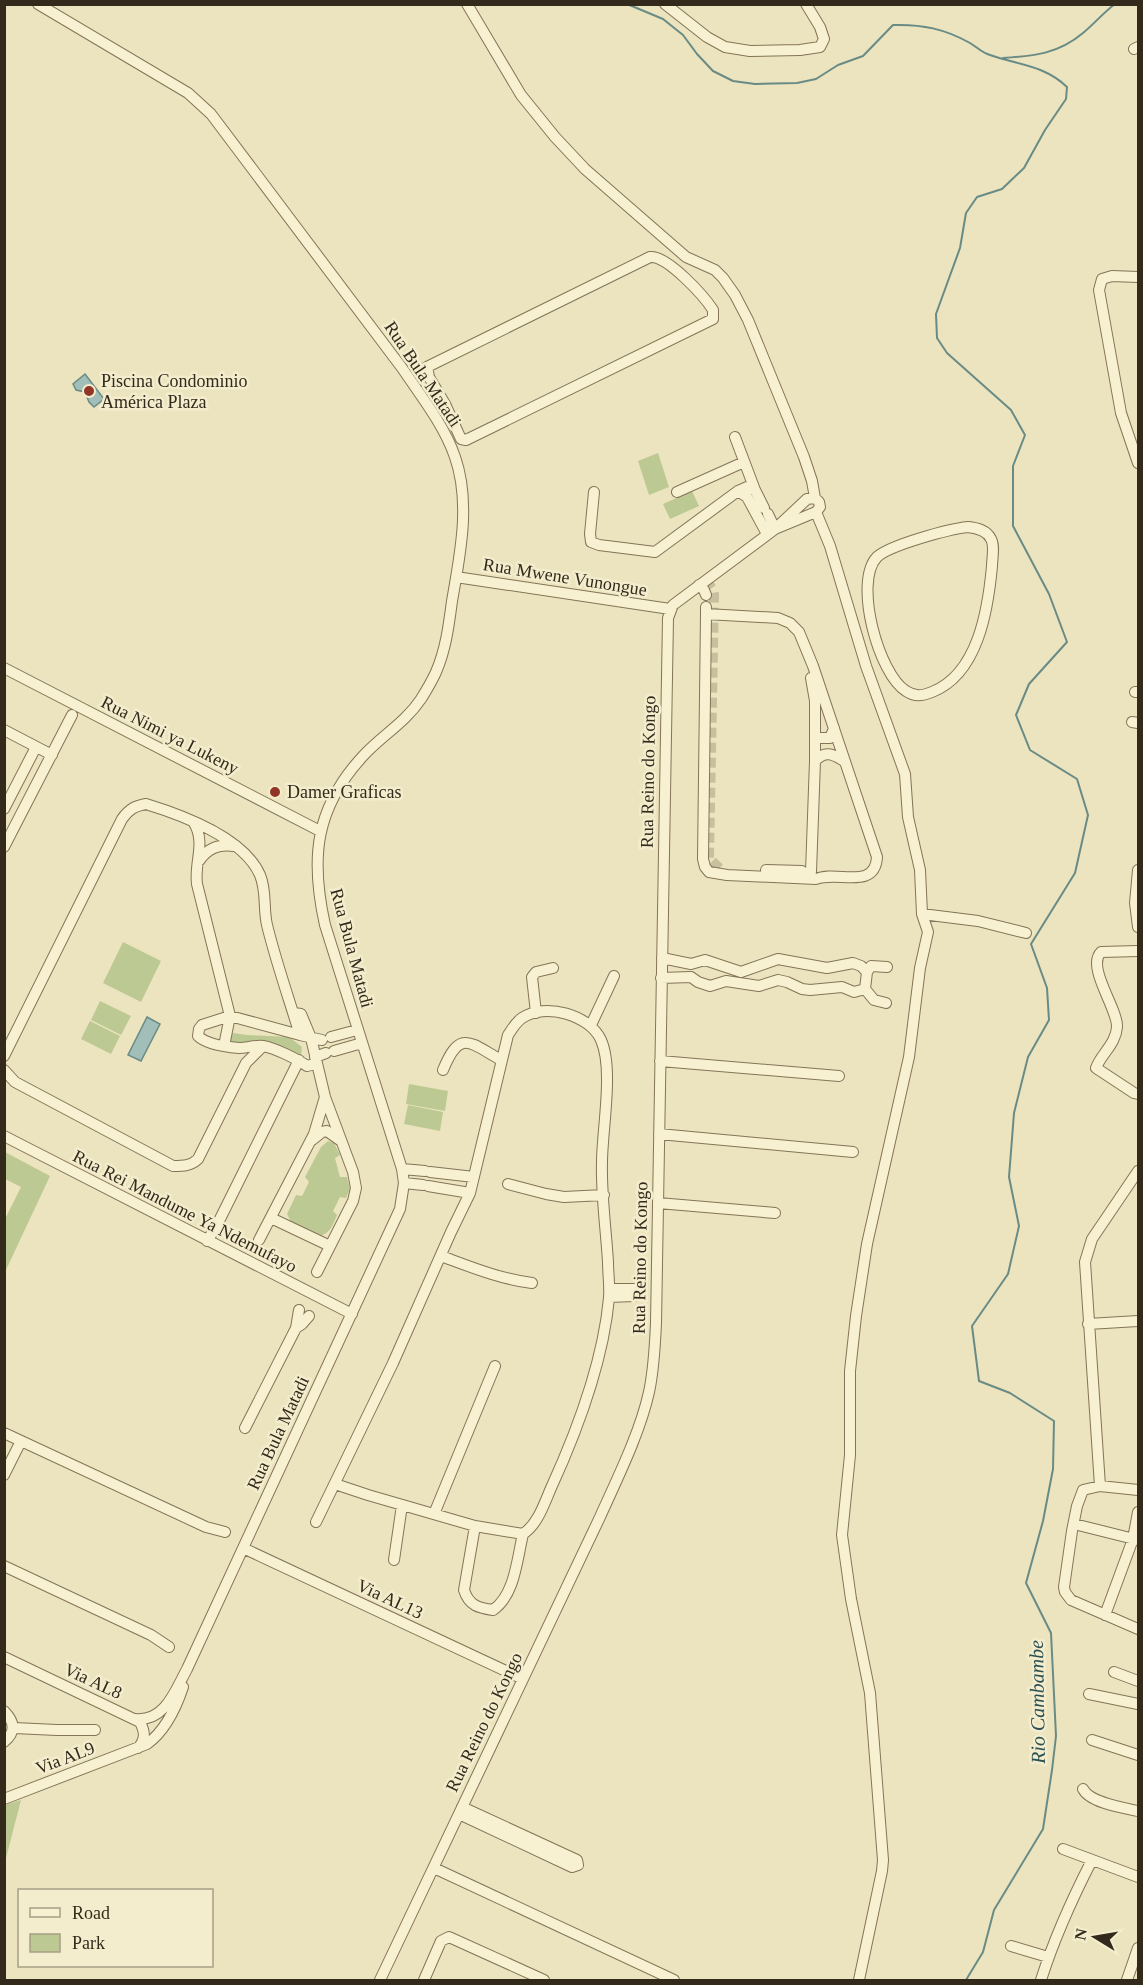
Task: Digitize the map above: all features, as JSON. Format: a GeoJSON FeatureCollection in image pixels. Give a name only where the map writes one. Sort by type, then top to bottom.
{"type":"FeatureCollection","features":[{"type":"Feature","properties":{"kind":"street","name":"Rua Bula Matadi"},"geometry":{"type":"LineString","coordinates":[[38,4],[188,93],[211,114],[402,368],[433,413],[455,456],[462,490],[462,528],[456,577],[446,639],[436,671],[420,701],[405,718],[364,755],[345,778],[331,803],[317,848],[316,872],[325,925],[402,1169],[404,1183],[400,1209],[186,1669],[167,1704],[158,1715],[147,1719],[135,1719]]}},
{"type":"Feature","properties":{"kind":"street"},"geometry":{"type":"LineString","coordinates":[[467,4],[521,95],[555,137],[585,169],[686,257],[715,270],[735,295],[748,320],[804,457],[812,481],[814,498],[819,502],[820,507],[816,512],[771,531]]}},
{"type":"Feature","properties":{"kind":"street"},"geometry":{"type":"LineString","coordinates":[[665,5],[707,37],[725,47],[750,51],[800,50],[820,47],[824,39],[820,27],[806,4]]}},
{"type":"Feature","properties":{"kind":"street"},"geometry":{"type":"LineString","coordinates":[[650,258],[660,258],[687,281],[714,313],[713,319],[704,325],[466,440],[459,437],[446,406],[427,372],[428,366],[650,258]]}},
{"type":"Feature","properties":{"kind":"street"},"geometry":{"type":"LineString","coordinates":[[1138,277],[1112,276],[1102,279],[1099,290],[1121,413],[1138,464]]}},
{"type":"Feature","properties":{"kind":"street"},"geometry":{"type":"LineString","coordinates":[[433,413],[446,406]]}},
{"type":"Feature","properties":{"kind":"street"},"geometry":{"type":"LineString","coordinates":[[735,437],[771,531]]}},
{"type":"Feature","properties":{"kind":"street"},"geometry":{"type":"LineString","coordinates":[[676,492],[744,462]]}},
{"type":"Feature","properties":{"kind":"street"},"geometry":{"type":"LineString","coordinates":[[594,492],[589,539],[591,542],[655,552],[738,491],[747,487],[755,490]]}},
{"type":"Feature","properties":{"kind":"street"},"geometry":{"type":"LineString","coordinates":[[738,491],[762,510]]}},
{"type":"Feature","properties":{"kind":"street"},"geometry":{"type":"LineString","coordinates":[[670,609],[771,531],[807,499],[814,498]]}},
{"type":"Feature","properties":{"kind":"street"},"geometry":{"type":"LineString","coordinates":[[816,512],[830,546],[866,666],[905,774],[908,817],[920,870],[922,914],[928,932],[920,968],[909,1057],[867,1244],[850,1371],[850,1455],[842,1543],[870,1693],[883,1860],[859,1980]]}},
{"type":"Feature","properties":{"kind":"street"},"geometry":{"type":"LineString","coordinates":[[955,528],[977,528],[986,532],[992,539],[991,576],[975,645],[966,663],[942,688],[923,695],[912,695],[900,688],[883,660],[871,621],[867,593],[872,565],[885,552],[955,528]]}},
{"type":"Feature","properties":{"kind":"street","name":"Rua Mwene Vunongue"},"geometry":{"type":"LineString","coordinates":[[456,577],[670,609]]}},
{"type":"Feature","properties":{"kind":"street"},"geometry":{"type":"LineString","coordinates":[[699,585],[704,590],[706,609],[703,859],[705,867],[709,872],[721,875],[816,879],[821,876],[866,876],[875,870],[877,857],[799,632],[789,623],[778,618],[706,609]]}},
{"type":"Feature","properties":{"kind":"street"},"geometry":{"type":"LineString","coordinates":[[845,594],[867,593]]}},
{"type":"Feature","properties":{"kind":"street","name":"Rua Reino do Kongo"},"geometry":{"type":"LineString","coordinates":[[380,1980],[620,1472],[646,1404],[655,1356],[667,627],[670,609]]}},
{"type":"Feature","properties":{"kind":"street"},"geometry":{"type":"LineString","coordinates":[[706,609],[777,623],[786,627],[794,635],[809,668],[815,701],[811,872]]}},
{"type":"Feature","properties":{"kind":"street","name":"Rua Nimi ya Lukeny"},"geometry":{"type":"LineString","coordinates":[[4,668],[321,831]]}},
{"type":"Feature","properties":{"kind":"street"},"geometry":{"type":"LineString","coordinates":[[4,847],[72,715]]}},
{"type":"Feature","properties":{"kind":"street"},"geometry":{"type":"LineString","coordinates":[[815,735],[818,738],[830,738],[834,728]]}},
{"type":"Feature","properties":{"kind":"street"},"geometry":{"type":"LineString","coordinates":[[4,730],[52,755]]}},
{"type":"Feature","properties":{"kind":"street"},"geometry":{"type":"LineString","coordinates":[[4,809],[36,747]]}},
{"type":"Feature","properties":{"kind":"street"},"geometry":{"type":"LineString","coordinates":[[815,760],[829,753],[844,760]]}},
{"type":"Feature","properties":{"kind":"street"},"geometry":{"type":"LineString","coordinates":[[4,1056],[128,811],[146,804],[194,823],[238,847],[254,864],[262,880],[267,924],[294,1013],[301,1014],[305,1037],[356,1188],[353,1201],[317,1272]]}},
{"type":"Feature","properties":{"kind":"street"},"geometry":{"type":"LineString","coordinates":[[194,823],[200,840],[195,874],[230,1016],[224,1046]]}},
{"type":"Feature","properties":{"kind":"street"},"geometry":{"type":"LineString","coordinates":[[197,864],[204,854],[215,847],[238,847]]}},
{"type":"Feature","properties":{"kind":"street"},"geometry":{"type":"LineString","coordinates":[[720,869],[811,872],[821,876]]}},
{"type":"Feature","properties":{"kind":"street"},"geometry":{"type":"LineString","coordinates":[[1138,870],[1135,903],[1138,927]]}},
{"type":"Feature","properties":{"kind":"street"},"geometry":{"type":"LineString","coordinates":[[922,914],[978,921],[1026,933]]}},
{"type":"Feature","properties":{"kind":"street"},"geometry":{"type":"LineString","coordinates":[[1138,951],[1101,952],[1097,956],[1105,992],[1118,1024],[1116,1035],[1096,1068],[1138,1094]]}},
{"type":"Feature","properties":{"kind":"street"},"geometry":{"type":"LineString","coordinates":[[662,958],[691,964],[705,960],[741,972],[778,959],[818,968],[834,968],[853,963],[861,966],[867,972]]}},
{"type":"Feature","properties":{"kind":"street"},"geometry":{"type":"LineString","coordinates":[[691,964],[691,977]]}},
{"type":"Feature","properties":{"kind":"street"},"geometry":{"type":"LineString","coordinates":[[864,989],[867,972],[871,966],[887,967]]}},
{"type":"Feature","properties":{"kind":"street"},"geometry":{"type":"LineString","coordinates":[[536,1013],[532,977],[536,972],[553,968]]}},
{"type":"Feature","properties":{"kind":"street"},"geometry":{"type":"LineString","coordinates":[[817,989],[818,968]]}},
{"type":"Feature","properties":{"kind":"street"},"geometry":{"type":"LineString","coordinates":[[591,1025],[614,976]]}},
{"type":"Feature","properties":{"kind":"street"},"geometry":{"type":"LineString","coordinates":[[661,978],[691,977],[710,986],[726,981],[759,986],[778,980],[787,981],[802,989],[844,987],[856,992],[864,989]]}},
{"type":"Feature","properties":{"kind":"street"},"geometry":{"type":"LineString","coordinates":[[864,989],[874,1000],[886,1003]]}},
{"type":"Feature","properties":{"kind":"street"},"geometry":{"type":"LineString","coordinates":[[316,1522],[393,1363],[441,1256],[465,1192],[474,1177],[508,1035],[524,1017],[536,1013],[562,1013],[578,1017],[591,1025],[601,1040],[606,1069],[602,1163],[609,1293],[602,1342],[585,1407],[542,1508],[534,1524],[523,1534],[508,1594],[502,1604],[493,1611],[472,1605],[466,1598],[464,1590],[475,1526]]}},
{"type":"Feature","properties":{"kind":"street"},"geometry":{"type":"LineString","coordinates":[[357,1029],[326,1039],[305,1037],[230,1016],[202,1025],[198,1036],[201,1040],[224,1046],[238,1048],[263,1046],[299,1060],[307,1066],[330,1052],[362,1043]]}},
{"type":"Feature","properties":{"kind":"street"},"geometry":{"type":"LineString","coordinates":[[443,1070],[453,1049],[462,1043],[471,1044],[501,1060]]}},
{"type":"Feature","properties":{"kind":"street"},"geometry":{"type":"LineString","coordinates":[[224,1046],[246,1063]]}},
{"type":"Feature","properties":{"kind":"street"},"geometry":{"type":"LineString","coordinates":[[4,1070],[15,1082],[173,1166],[184,1166],[194,1163],[205,1149],[246,1063],[263,1046]]}},
{"type":"Feature","properties":{"kind":"street"},"geometry":{"type":"LineString","coordinates":[[207,1241],[299,1060]]}},
{"type":"Feature","properties":{"kind":"street"},"geometry":{"type":"LineString","coordinates":[[660,1061],[839,1076]]}},
{"type":"Feature","properties":{"kind":"street"},"geometry":{"type":"LineString","coordinates":[[259,1240],[312,1140],[319,1124],[325,1097]]}},
{"type":"Feature","properties":{"kind":"street"},"geometry":{"type":"LineString","coordinates":[[312,1140],[327,1131],[341,1141]]}},
{"type":"Feature","properties":{"kind":"street"},"geometry":{"type":"LineString","coordinates":[[659,1134],[853,1152]]}},
{"type":"Feature","properties":{"kind":"street","name":"Rua Rei Mandume Ya Ndemufayo"},"geometry":{"type":"LineString","coordinates":[[4,1137],[352,1314]]}},
{"type":"Feature","properties":{"kind":"street"},"geometry":{"type":"LineString","coordinates":[[402,1169],[474,1177]]}},
{"type":"Feature","properties":{"kind":"street"},"geometry":{"type":"LineString","coordinates":[[423,1185],[425,1171]]}},
{"type":"Feature","properties":{"kind":"street"},"geometry":{"type":"LineString","coordinates":[[1100,1486],[1085,1262],[1092,1239],[1138,1171]]}},
{"type":"Feature","properties":{"kind":"street"},"geometry":{"type":"LineString","coordinates":[[462,1175],[465,1192]]}},
{"type":"Feature","properties":{"kind":"street"},"geometry":{"type":"LineString","coordinates":[[404,1183],[465,1192]]}},
{"type":"Feature","properties":{"kind":"street"},"geometry":{"type":"LineString","coordinates":[[508,1184],[564,1197],[604,1195]]}},
{"type":"Feature","properties":{"kind":"street"},"geometry":{"type":"LineString","coordinates":[[658,1203],[776,1213]]}},
{"type":"Feature","properties":{"kind":"street"},"geometry":{"type":"LineString","coordinates":[[271,1218],[330,1246]]}},
{"type":"Feature","properties":{"kind":"street"},"geometry":{"type":"LineString","coordinates":[[441,1256],[512,1281],[532,1283]]}},
{"type":"Feature","properties":{"kind":"street"},"geometry":{"type":"LineString","coordinates":[[609,1293],[656,1292]]}},
{"type":"Feature","properties":{"kind":"street"},"geometry":{"type":"LineString","coordinates":[[245,1428],[296,1328],[302,1324],[307,1293]]}},
{"type":"Feature","properties":{"kind":"street"},"geometry":{"type":"LineString","coordinates":[[306,1310],[319,1299]]}},
{"type":"Feature","properties":{"kind":"street"},"geometry":{"type":"LineString","coordinates":[[1088,1324],[1138,1321]]}},
{"type":"Feature","properties":{"kind":"street"},"geometry":{"type":"LineString","coordinates":[[434,1514],[495,1366]]}},
{"type":"Feature","properties":{"kind":"street"},"geometry":{"type":"LineString","coordinates":[[4,1433],[206,1527],[225,1532]]}},
{"type":"Feature","properties":{"kind":"street"},"geometry":{"type":"LineString","coordinates":[[4,1475],[21,1441]]}},
{"type":"Feature","properties":{"kind":"street"},"geometry":{"type":"LineString","coordinates":[[335,1484],[475,1526],[523,1534]]}},
{"type":"Feature","properties":{"kind":"street"},"geometry":{"type":"LineString","coordinates":[[1138,1490],[1100,1486],[1083,1490],[1077,1506],[1064,1587],[1071,1600],[1138,1629]]}},
{"type":"Feature","properties":{"kind":"street"},"geometry":{"type":"LineString","coordinates":[[394,1560],[402,1505]]}},
{"type":"Feature","properties":{"kind":"street"},"geometry":{"type":"LineString","coordinates":[[1105,1615],[1136,1540],[1138,1512]]}},
{"type":"Feature","properties":{"kind":"street"},"geometry":{"type":"LineString","coordinates":[[1074,1524],[1136,1540]]}},
{"type":"Feature","properties":{"kind":"street","name":"Via AL13"},"geometry":{"type":"LineString","coordinates":[[243,1548],[523,1679]]}},
{"type":"Feature","properties":{"kind":"street"},"geometry":{"type":"LineString","coordinates":[[4,1566],[151,1635],[169,1647]]}},
{"type":"Feature","properties":{"kind":"street","name":"Via AL8"},"geometry":{"type":"LineString","coordinates":[[4,1657],[140,1722],[144,1731],[142,1743],[138,1748]]}},
{"type":"Feature","properties":{"kind":"street","name":"Rua Bula Matadi"},"geometry":{"type":"LineString","coordinates":[[138,1748],[151,1741],[162,1730],[182,1689],[186,1669]]}},
{"type":"Feature","properties":{"kind":"street"},"geometry":{"type":"LineString","coordinates":[[1114,1672],[1138,1681]]}},
{"type":"Feature","properties":{"kind":"street"},"geometry":{"type":"LineString","coordinates":[[1089,1694],[1138,1704]]}},
{"type":"Feature","properties":{"kind":"street"},"geometry":{"type":"LineString","coordinates":[[4,1711],[11,1718],[14,1728],[4,1742]]}},
{"type":"Feature","properties":{"kind":"street"},"geometry":{"type":"LineString","coordinates":[[14,1728],[94,1730]]}},
{"type":"Feature","properties":{"kind":"street"},"geometry":{"type":"LineString","coordinates":[[1092,1740],[1138,1755]]}},
{"type":"Feature","properties":{"kind":"street","name":"Via AL9"},"geometry":{"type":"LineString","coordinates":[[4,1799],[138,1748]]}},
{"type":"Feature","properties":{"kind":"street"},"geometry":{"type":"LineString","coordinates":[[1083,1790],[1089,1796],[1111,1805],[1138,1811]]}},
{"type":"Feature","properties":{"kind":"street"},"geometry":{"type":"LineString","coordinates":[[461,1810],[575,1859],[578,1865],[572,1867],[461,1810]]}},
{"type":"Feature","properties":{"kind":"street"},"geometry":{"type":"LineString","coordinates":[[1062,1849],[1138,1877]]}},
{"type":"Feature","properties":{"kind":"street"},"geometry":{"type":"LineString","coordinates":[[1041,1980],[1075,1893],[1092,1860]]}},
{"type":"Feature","properties":{"kind":"street"},"geometry":{"type":"LineString","coordinates":[[434,1868],[673,1980]]}},
{"type":"Feature","properties":{"kind":"street"},"geometry":{"type":"LineString","coordinates":[[424,1980],[441,1941],[449,1937],[544,1980]]}},
{"type":"Feature","properties":{"kind":"street"},"geometry":{"type":"LineString","coordinates":[[1011,1946],[1048,1958]]}},
{"type":"Feature","properties":{"kind":"street"},"geometry":{"type":"LineString","coordinates":[[1126,1980],[1138,1947]]}},
{"type":"Feature","properties":{"kind":"green space"},"geometry":{"type":"Polygon","coordinates":[[[658,453],[669,487],[649,495],[638,461],[658,453]]]}},
{"type":"Feature","properties":{"kind":"green space"},"geometry":{"type":"Polygon","coordinates":[[[692,491],[699,506],[670,519],[663,504],[692,491]]]}},
{"type":"Feature","properties":{"kind":"green space"},"geometry":{"type":"Polygon","coordinates":[[[123,942],[161,961],[141,1002],[103,983],[123,942]]]}},
{"type":"Feature","properties":{"kind":"green space"},"geometry":{"type":"Polygon","coordinates":[[[100,1001],[131,1016],[121,1035],[91,1020],[100,1001]]]}},
{"type":"Feature","properties":{"kind":"green space"},"geometry":{"type":"Polygon","coordinates":[[[90,1021],[120,1036],[111,1054],[81,1039],[90,1021]]]}},
{"type":"Feature","properties":{"kind":"green space"},"geometry":{"type":"Polygon","coordinates":[[[233,1033],[289,1037],[302,1047],[301,1055],[298,1058],[272,1047],[237,1051],[227,1039],[233,1033]]]}},
{"type":"Feature","properties":{"kind":"green space"},"geometry":{"type":"Polygon","coordinates":[[[409,1084],[448,1091],[445,1111],[406,1104],[409,1084]]]}},
{"type":"Feature","properties":{"kind":"green space"},"geometry":{"type":"Polygon","coordinates":[[[408,1105],[443,1112],[440,1131],[404,1124],[408,1105]]]}},
{"type":"Feature","properties":{"kind":"green space"},"geometry":{"type":"Polygon","coordinates":[[[328,1141],[334,1143],[340,1155],[335,1158],[340,1177],[347,1177],[350,1189],[346,1198],[340,1197],[333,1211],[337,1215],[331,1228],[320,1236],[292,1224],[287,1214],[296,1195],[302,1196],[309,1182],[305,1177],[321,1147],[328,1141]]]}},
{"type":"Feature","properties":{"kind":"green space"},"geometry":{"type":"Polygon","coordinates":[[[5,1152],[50,1176],[5,1272],[5,1219],[21,1187],[5,1179],[5,1152]]]}},
{"type":"Feature","properties":{"kind":"green space"},"geometry":{"type":"Polygon","coordinates":[[[21,1800],[5,1862],[5,1805],[21,1800]]]}},
{"type":"Feature","properties":{"kind":"water","name":"Piscina Condominio América Plaza"},"geometry":{"type":"Polygon","coordinates":[[[85,374],[104,399],[94,407],[85,392],[76,390],[73,384],[85,374]]]}},
{"type":"Feature","properties":{"kind":"water"},"geometry":{"type":"Polygon","coordinates":[[[147,1017],[160,1024],[141,1061],[128,1055],[147,1017]]]}},
{"type":"Feature","properties":{"kind":"waterway","name":"Rio Cambambe"},"geometry":{"type":"LineString","coordinates":[[627,4],[663,19],[683,35],[713,71],[733,81],[755,84],[797,83],[816,79],[838,65],[863,56],[893,25],[904,25],[933,28],[951,34],[987,54],[1049,74],[1067,87],[1066,99],[1045,130],[1024,168],[1002,189],[977,197],[966,213],[960,248],[936,314],[937,338],[947,353],[1011,410],[1025,435],[1013,466],[1013,526],[1049,594],[1067,642],[1029,684],[1016,715],[1030,750],[1077,779],[1088,815],[1075,873],[1031,944],[1047,988],[1049,1020],[1028,1057],[1014,1113],[1009,1177],[1019,1226],[1008,1274],[972,1326],[979,1381],[1010,1393],[1054,1421],[1053,1469],[1043,1521],[1026,1583],[1051,1633],[1056,1736],[1043,1829],[994,1910],[983,1952],[966,1980]]}},
{"type":"Feature","properties":{"kind":"waterway"},"geometry":{"type":"LineString","coordinates":[[1003,58],[1035,55],[1055,50],[1074,40],[1115,4]]}},
{"type":"Feature","properties":{"kind":"tunnel"},"geometry":{"type":"LineString","coordinates":[[706,580],[714,595],[709,858],[720,869]]}},
{"type":"Feature","properties":{"kind":"place","name":"Piscina Condominio América Plaza"},"geometry":{"type":"Point","coordinates":[89,391]}},
{"type":"Feature","properties":{"kind":"place","name":"Damer Graficas"},"geometry":{"type":"Point","coordinates":[275,792]}}]}
